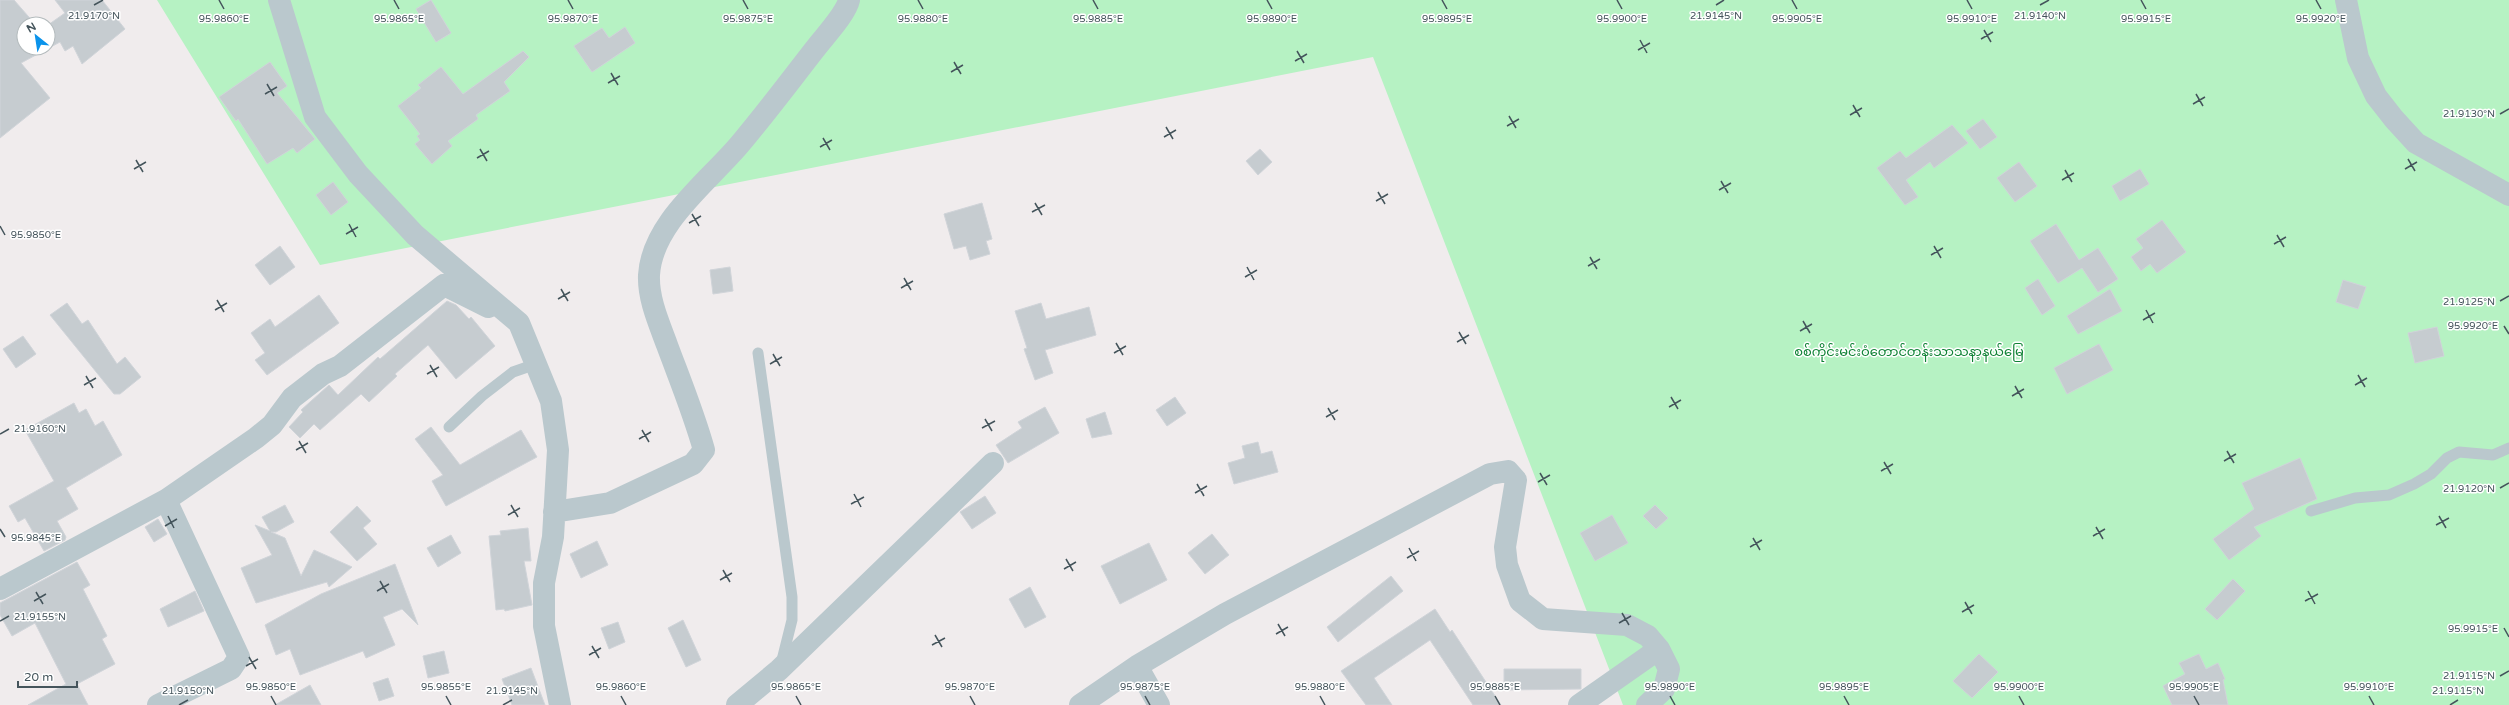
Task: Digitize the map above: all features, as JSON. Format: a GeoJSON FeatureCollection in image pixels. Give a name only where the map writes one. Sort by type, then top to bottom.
{"type":"FeatureCollection","features":[{"type":"Feature","properties":{"kind":"street"},"geometry":{"type":"LineString","coordinates":[[279,0],[315,117],[358,174],[414,235],[519,323],[551,401],[558,450],[553,537],[544,583],[544,626],[560,705]]}},
{"type":"Feature","properties":{"kind":"street"},"geometry":{"type":"LineString","coordinates":[[554,512],[610,503],[693,464],[700,458],[704,450],[699,431],[659,325],[652,298],[649,276],[656,246],[662,232],[690,198],[712,176],[773,102],[844,10],[849,0]]}},
{"type":"Feature","properties":{"kind":"street"},"geometry":{"type":"LineString","coordinates":[[2346,0],[2358,58],[2376,96],[2394,119],[2416,143],[2509,195]]}},
{"type":"Feature","properties":{"kind":"street"},"geometry":{"type":"LineString","coordinates":[[0,589],[166,500],[256,438],[272,425],[292,398],[323,374],[340,366],[444,285],[519,323]]}},
{"type":"Feature","properties":{"kind":"street"},"geometry":{"type":"LineString","coordinates":[[737,705],[779,670],[993,463]]}},
{"type":"Feature","properties":{"kind":"street"},"geometry":{"type":"LineString","coordinates":[[1080,705],[1137,666],[1225,614],[1490,474],[1508,471],[1516,480],[1505,547],[1507,565],[1520,601],[1543,619],[1627,625],[1648,636],[1659,649],[1669,669],[1664,689],[1646,705]]}},
{"type":"Feature","properties":{"kind":"street"},"geometry":{"type":"LineString","coordinates":[[158,705],[231,669],[239,657],[236,645],[166,500]]}},
{"type":"Feature","properties":{"kind":"street"},"geometry":{"type":"LineString","coordinates":[[1579,705],[1659,649]]}},
{"type":"Feature","properties":{"kind":"street"},"geometry":{"type":"LineString","coordinates":[[1137,666],[1159,705]]}},
{"type":"Feature","properties":{"kind":"lane"},"geometry":{"type":"LineString","coordinates":[[758,353],[792,597],[792,620],[779,670]]}},
{"type":"Feature","properties":{"kind":"lane"},"geometry":{"type":"LineString","coordinates":[[449,427],[482,396],[513,372],[536,364]]}},
{"type":"Feature","properties":{"kind":"lane"},"geometry":{"type":"LineString","coordinates":[[2312,511],[2354,498],[2389,495],[2414,484],[2431,474],[2447,458],[2460,452],[2493,455],[2509,448]]}},
{"type":"Feature","properties":{"kind":"green space","name":"စစ်ကိုင်းမင်းဝံတောင်တန်းသာသနာ့နယ်မြေ"},"geometry":{"type":"Polygon","coordinates":[[[157,0],[2509,0],[2509,705],[1623,705],[1373,57],[320,265],[157,0]]]}},
{"type":"Feature","properties":{"kind":"building"},"geometry":{"type":"Polygon","coordinates":[[[0,0],[14,0],[28,16],[16,16],[16,56],[34,56],[21,63],[50,98],[0,138],[0,0]]]}},
{"type":"Feature","properties":{"kind":"building"},"geometry":{"type":"Polygon","coordinates":[[[55,0],[102,0],[125,29],[82,64],[73,46],[65,51],[60,42],[56,44],[56,19],[65,13],[55,0]]]}},
{"type":"Feature","properties":{"kind":"building"},"geometry":{"type":"Polygon","coordinates":[[[431,0],[451,33],[436,42],[416,9],[431,0]]]}},
{"type":"Feature","properties":{"kind":"building"},"geometry":{"type":"Polygon","coordinates":[[[625,27],[635,43],[592,72],[574,46],[602,28],[609,38],[625,27]]]}},
{"type":"Feature","properties":{"kind":"building"},"geometry":{"type":"Polygon","coordinates":[[[523,51],[529,57],[504,82],[510,91],[476,115],[478,119],[448,141],[452,146],[432,164],[415,144],[420,140],[417,136],[420,134],[398,106],[421,88],[418,85],[441,67],[463,94],[523,51]]]}},
{"type":"Feature","properties":{"kind":"building"},"geometry":{"type":"Polygon","coordinates":[[[270,62],[287,86],[277,93],[315,139],[297,153],[293,148],[267,164],[238,119],[236,121],[219,97],[270,62]]]}},
{"type":"Feature","properties":{"kind":"building"},"geometry":{"type":"Polygon","coordinates":[[[1983,119],[1997,137],[1980,149],[1966,131],[1983,119]]]}},
{"type":"Feature","properties":{"kind":"building"},"geometry":{"type":"Polygon","coordinates":[[[1952,125],[1968,143],[1934,168],[1930,162],[1906,180],[1918,197],[1905,205],[1877,168],[1900,151],[1906,158],[1952,125]]]}},
{"type":"Feature","properties":{"kind":"building"},"geometry":{"type":"Polygon","coordinates":[[[1260,149],[1272,162],[1258,175],[1246,161],[1260,149]]]}},
{"type":"Feature","properties":{"kind":"building"},"geometry":{"type":"Polygon","coordinates":[[[2019,162],[2037,186],[2015,202],[1997,178],[2019,162]]]}},
{"type":"Feature","properties":{"kind":"building"},"geometry":{"type":"Polygon","coordinates":[[[2140,169],[2149,184],[2120,201],[2112,186],[2140,169]]]}},
{"type":"Feature","properties":{"kind":"building"},"geometry":{"type":"Polygon","coordinates":[[[333,182],[348,202],[331,215],[316,195],[333,182]]]}},
{"type":"Feature","properties":{"kind":"building"},"geometry":{"type":"Polygon","coordinates":[[[982,203],[992,239],[986,241],[990,254],[970,260],[966,246],[954,249],[944,214],[982,203]]]}},
{"type":"Feature","properties":{"kind":"building"},"geometry":{"type":"Polygon","coordinates":[[[2162,220],[2186,252],[2157,273],[2150,264],[2141,271],[2131,257],[2143,248],[2136,239],[2162,220]]]}},
{"type":"Feature","properties":{"kind":"building"},"geometry":{"type":"Polygon","coordinates":[[[2056,224],[2079,260],[2098,248],[2118,279],[2098,292],[2082,268],[2058,283],[2030,241],[2056,224]]]}},
{"type":"Feature","properties":{"kind":"building"},"geometry":{"type":"Polygon","coordinates":[[[280,246],[295,267],[270,285],[255,265],[280,246]]]}},
{"type":"Feature","properties":{"kind":"building"},"geometry":{"type":"Polygon","coordinates":[[[730,267],[733,291],[713,294],[710,270],[730,267]]]}},
{"type":"Feature","properties":{"kind":"building"},"geometry":{"type":"Polygon","coordinates":[[[2038,279],[2055,306],[2042,315],[2025,288],[2038,279]]]}},
{"type":"Feature","properties":{"kind":"building"},"geometry":{"type":"Polygon","coordinates":[[[2343,280],[2366,287],[2358,309],[2336,302],[2343,280]]]}},
{"type":"Feature","properties":{"kind":"building"},"geometry":{"type":"Polygon","coordinates":[[[2110,289],[2122,311],[2078,334],[2067,316],[2110,289]]]}},
{"type":"Feature","properties":{"kind":"building"},"geometry":{"type":"Polygon","coordinates":[[[319,295],[339,323],[267,375],[255,360],[265,353],[251,333],[270,319],[275,327],[319,295]]]}},
{"type":"Feature","properties":{"kind":"building"},"geometry":{"type":"Polygon","coordinates":[[[447,301],[456,305],[469,319],[471,317],[495,346],[456,379],[428,345],[395,374],[397,376],[369,402],[361,394],[320,430],[314,424],[300,438],[289,427],[303,412],[301,410],[329,385],[338,395],[378,357],[380,359],[447,301]]]}},
{"type":"Feature","properties":{"kind":"building"},"geometry":{"type":"Polygon","coordinates":[[[67,303],[82,324],[88,320],[117,364],[125,357],[141,377],[120,394],[114,394],[50,315],[67,303]]]}},
{"type":"Feature","properties":{"kind":"building"},"geometry":{"type":"Polygon","coordinates":[[[1041,303],[1046,319],[1089,307],[1096,335],[1045,350],[1053,373],[1035,380],[1024,349],[1027,348],[1015,311],[1041,303]]]}},
{"type":"Feature","properties":{"kind":"building"},"geometry":{"type":"Polygon","coordinates":[[[2437,327],[2444,356],[2415,363],[2408,333],[2437,327]]]}},
{"type":"Feature","properties":{"kind":"building"},"geometry":{"type":"Polygon","coordinates":[[[23,336],[36,354],[16,368],[3,349],[23,336]]]}},
{"type":"Feature","properties":{"kind":"building"},"geometry":{"type":"Polygon","coordinates":[[[2099,344],[2113,370],[2067,394],[2054,368],[2099,344]]]}},
{"type":"Feature","properties":{"kind":"building"},"geometry":{"type":"Polygon","coordinates":[[[1175,397],[1186,413],[1167,426],[1156,410],[1175,397]]]}},
{"type":"Feature","properties":{"kind":"building"},"geometry":{"type":"Polygon","coordinates":[[[74,403],[79,413],[86,409],[95,426],[103,421],[122,455],[66,488],[78,509],[57,521],[66,537],[65,540],[44,551],[25,518],[18,522],[9,506],[54,481],[25,430],[74,403]]]}},
{"type":"Feature","properties":{"kind":"building"},"geometry":{"type":"Polygon","coordinates":[[[1045,407],[1059,433],[1008,463],[996,445],[1022,428],[1018,422],[1045,407]]]}},
{"type":"Feature","properties":{"kind":"building"},"geometry":{"type":"Polygon","coordinates":[[[1105,412],[1112,434],[1092,438],[1086,419],[1105,412]]]}},
{"type":"Feature","properties":{"kind":"building"},"geometry":{"type":"Polygon","coordinates":[[[431,427],[460,465],[521,430],[537,457],[446,506],[432,481],[443,475],[415,439],[431,427]]]}},
{"type":"Feature","properties":{"kind":"building"},"geometry":{"type":"Polygon","coordinates":[[[1258,442],[1261,454],[1272,451],[1278,472],[1234,484],[1228,463],[1245,458],[1242,446],[1258,442]]]}},
{"type":"Feature","properties":{"kind":"building"},"geometry":{"type":"Polygon","coordinates":[[[2300,458],[2317,499],[2254,527],[2261,536],[2229,560],[2213,539],[2254,509],[2242,483],[2300,458]]]}},
{"type":"Feature","properties":{"kind":"building"},"geometry":{"type":"Polygon","coordinates":[[[985,496],[996,513],[972,529],[960,512],[985,496]]]}},
{"type":"Feature","properties":{"kind":"building"},"geometry":{"type":"Polygon","coordinates":[[[285,505],[294,522],[276,532],[271,532],[285,538],[301,576],[314,550],[352,567],[329,587],[327,582],[256,603],[241,568],[272,555],[255,525],[270,531],[262,517],[285,505]]]}},
{"type":"Feature","properties":{"kind":"building"},"geometry":{"type":"Polygon","coordinates":[[[1655,505],[1668,518],[1656,529],[1643,516],[1655,505]]]}},
{"type":"Feature","properties":{"kind":"building"},"geometry":{"type":"Polygon","coordinates":[[[357,506],[371,521],[363,528],[377,544],[357,561],[330,532],[357,506]]]}},
{"type":"Feature","properties":{"kind":"building"},"geometry":{"type":"Polygon","coordinates":[[[1612,515],[1628,543],[1595,561],[1580,533],[1612,515]]]}},
{"type":"Feature","properties":{"kind":"building"},"geometry":{"type":"Polygon","coordinates":[[[158,519],[167,534],[154,542],[145,527],[158,519]]]}},
{"type":"Feature","properties":{"kind":"building"},"geometry":{"type":"Polygon","coordinates":[[[528,528],[531,561],[524,561],[532,605],[505,611],[504,609],[496,610],[489,536],[501,535],[500,531],[528,528]]]}},
{"type":"Feature","properties":{"kind":"building"},"geometry":{"type":"Polygon","coordinates":[[[1212,534],[1229,555],[1205,574],[1188,553],[1212,534]]]}},
{"type":"Feature","properties":{"kind":"building"},"geometry":{"type":"Polygon","coordinates":[[[451,535],[461,553],[438,567],[427,548],[451,535]]]}},
{"type":"Feature","properties":{"kind":"building"},"geometry":{"type":"Polygon","coordinates":[[[597,541],[608,565],[581,578],[570,554],[597,541]]]}},
{"type":"Feature","properties":{"kind":"building"},"geometry":{"type":"Polygon","coordinates":[[[1149,543],[1167,580],[1120,604],[1101,566],[1149,543]]]}},
{"type":"Feature","properties":{"kind":"building"},"geometry":{"type":"Polygon","coordinates":[[[77,562],[90,585],[83,589],[107,636],[102,639],[115,664],[77,684],[88,705],[28,705],[66,684],[35,623],[12,636],[0,615],[0,603],[77,562]]]}},
{"type":"Feature","properties":{"kind":"building"},"geometry":{"type":"Polygon","coordinates":[[[395,564],[418,625],[402,609],[383,617],[395,645],[366,658],[363,651],[300,675],[290,649],[276,655],[265,625],[321,594],[395,564]]]}},
{"type":"Feature","properties":{"kind":"building"},"geometry":{"type":"Polygon","coordinates":[[[1391,576],[1403,591],[1338,642],[1327,627],[1391,576]]]}},
{"type":"Feature","properties":{"kind":"building"},"geometry":{"type":"Polygon","coordinates":[[[2233,579],[2245,591],[2217,620],[2205,609],[2233,579]]]}},
{"type":"Feature","properties":{"kind":"building"},"geometry":{"type":"Polygon","coordinates":[[[1030,587],[1046,617],[1025,628],[1009,599],[1030,587]]]}},
{"type":"Feature","properties":{"kind":"building"},"geometry":{"type":"Polygon","coordinates":[[[195,591],[204,611],[168,627],[160,609],[195,591]]]}},
{"type":"Feature","properties":{"kind":"building"},"geometry":{"type":"Polygon","coordinates":[[[1435,609],[1450,632],[1452,630],[1501,705],[1473,705],[1430,640],[1374,678],[1392,705],[1366,705],[1341,671],[1435,609]]]}},
{"type":"Feature","properties":{"kind":"building"},"geometry":{"type":"Polygon","coordinates":[[[683,620],[701,660],[686,667],[668,628],[683,620]]]}},
{"type":"Feature","properties":{"kind":"building"},"geometry":{"type":"Polygon","coordinates":[[[618,622],[625,642],[609,649],[601,628],[618,622]]]}},
{"type":"Feature","properties":{"kind":"building"},"geometry":{"type":"Polygon","coordinates":[[[444,651],[449,673],[428,678],[423,656],[444,651]]]}},
{"type":"Feature","properties":{"kind":"building"},"geometry":{"type":"Polygon","coordinates":[[[1979,654],[1998,672],[1972,698],[1953,681],[1979,654]]]}},
{"type":"Feature","properties":{"kind":"building"},"geometry":{"type":"Polygon","coordinates":[[[2199,654],[2206,669],[2218,663],[2225,679],[2223,680],[2228,705],[2172,705],[2163,686],[2185,674],[2179,663],[2199,654]]]}},
{"type":"Feature","properties":{"kind":"building"},"geometry":{"type":"Polygon","coordinates":[[[531,668],[545,705],[512,705],[502,679],[531,668]]]}},
{"type":"Feature","properties":{"kind":"building"},"geometry":{"type":"Polygon","coordinates":[[[1504,669],[1581,669],[1581,689],[1504,690],[1504,669]]]}},
{"type":"Feature","properties":{"kind":"building"},"geometry":{"type":"Polygon","coordinates":[[[388,678],[394,696],[379,701],[373,683],[388,678]]]}},
{"type":"Feature","properties":{"kind":"building"},"geometry":{"type":"Polygon","coordinates":[[[310,685],[321,705],[275,705],[310,685]]]}}]}
